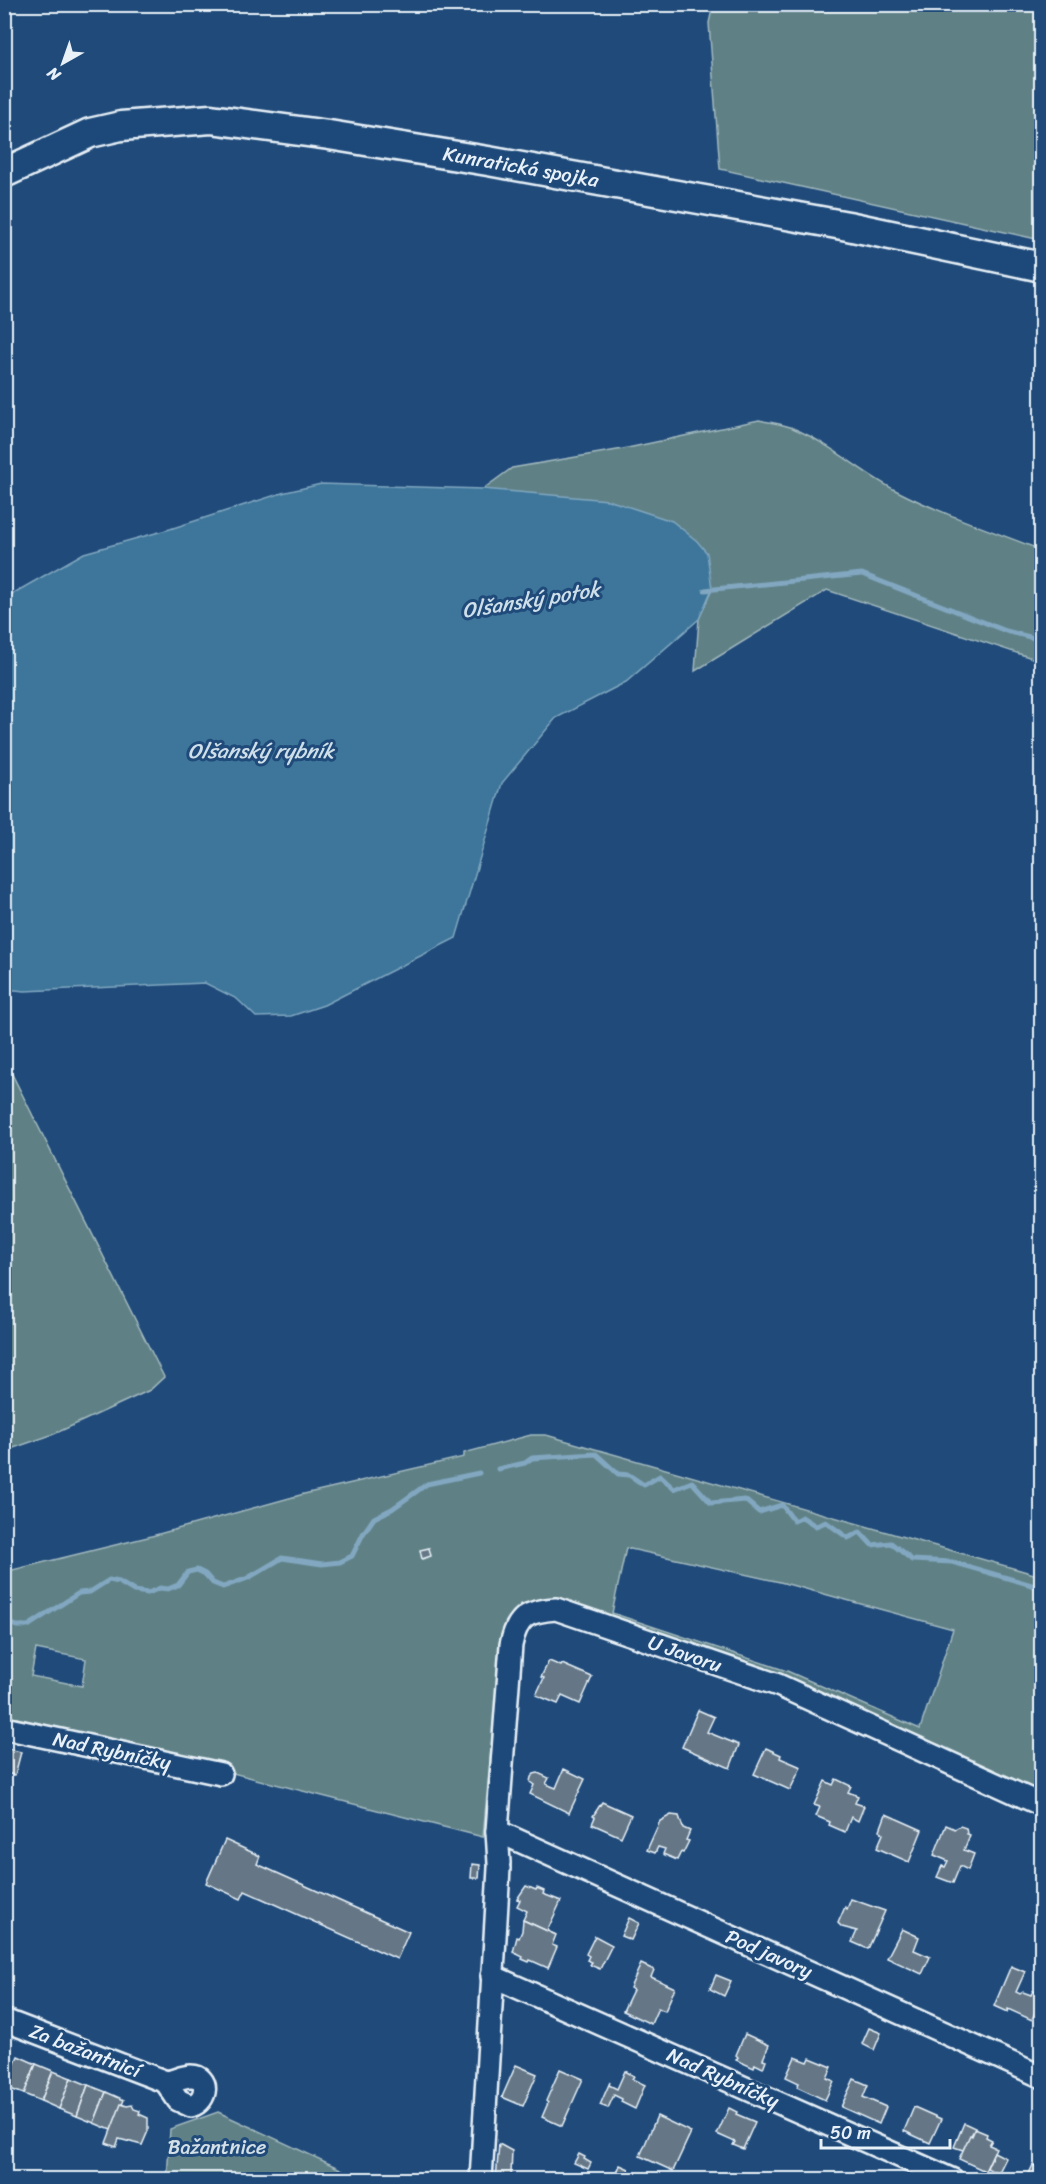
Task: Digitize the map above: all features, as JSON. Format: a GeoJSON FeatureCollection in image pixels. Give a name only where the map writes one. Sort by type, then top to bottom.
{"type":"FeatureCollection","features":[{"type":"Feature","properties":{"kind":"main road","name":"Kunratická spojka"},"geometry":{"type":"LineString","coordinates":[[4,173],[90,133],[121,126],[211,119],[329,135],[488,161],[848,226],[1041,267]]}},
{"type":"Feature","properties":{"kind":"street","name":"U Javoru"},"geometry":{"type":"LineString","coordinates":[[481,2180],[499,1866],[497,1831],[514,1634],[518,1624],[535,1611],[556,1609],[778,1685],[1041,1805]]}},
{"type":"Feature","properties":{"kind":"street","name":"Nad Rybníčky"},"geometry":{"type":"LineString","coordinates":[[4,1728],[220,1774]]}},
{"type":"Feature","properties":{"kind":"street","name":"Pod javory"},"geometry":{"type":"LineString","coordinates":[[497,1831],[1041,2077]]}},
{"type":"Feature","properties":{"kind":"street","name":"Nad Rybníčky"},"geometry":{"type":"LineString","coordinates":[[492,1976],[953,2180]]}},
{"type":"Feature","properties":{"kind":"street","name":"Za bažantnicí"},"geometry":{"type":"LineString","coordinates":[[4,2019],[166,2082]]}},
{"type":"Feature","properties":{"kind":"green space"},"geometry":{"type":"Polygon","coordinates":[[[713,5],[1041,5],[1041,240],[720,169],[709,23],[713,5]]]}},
{"type":"Feature","properties":{"kind":"green space"},"geometry":{"type":"Polygon","coordinates":[[[759,420],[787,426],[809,436],[884,484],[915,500],[1041,550],[1041,661],[827,590],[695,671],[699,619],[712,589],[483,489],[512,468],[623,449],[759,420]]]}},
{"type":"Feature","properties":{"kind":"green space"},"geometry":{"type":"Polygon","coordinates":[[[10,1066],[164,1377],[150,1390],[54,1434],[5,1451],[4,1067],[10,1066]]]}},
{"type":"Feature","properties":{"kind":"green space"},"geometry":{"type":"Polygon","coordinates":[[[531,1435],[546,1435],[1041,1576],[1041,1792],[780,1674],[552,1598],[521,1604],[506,1622],[500,1652],[483,1837],[5,1715],[4,1572],[148,1537],[304,1494],[464,1457],[464,1453],[531,1435]],[[626,1548],[612,1613],[787,1671],[920,1729],[953,1629],[780,1582],[626,1548]],[[36,1649],[31,1676],[82,1686],[86,1659],[36,1649]]]}},
{"type":"Feature","properties":{"kind":"green space","name":"Bažantnice"},"geometry":{"type":"Polygon","coordinates":[[[218,2112],[362,2179],[167,2179],[170,2129],[218,2112]]]}},
{"type":"Feature","properties":{"kind":"water","name":"Olšanský rybník"},"geometry":{"type":"Polygon","coordinates":[[[321,484],[483,489],[608,500],[672,521],[697,541],[707,553],[712,589],[699,619],[626,682],[556,718],[502,783],[456,938],[324,1005],[291,1016],[256,1017],[237,999],[205,983],[25,991],[5,989],[5,598],[84,553],[170,529],[282,493],[321,484]]]}},
{"type":"Feature","properties":{"kind":"building"},"geometry":{"type":"Polygon","coordinates":[[[429,1548],[431,1556],[422,1559],[420,1550],[429,1548]]]}},
{"type":"Feature","properties":{"kind":"building"},"geometry":{"type":"Polygon","coordinates":[[[549,1661],[592,1677],[580,1704],[562,1696],[558,1704],[536,1695],[549,1661]]]}},
{"type":"Feature","properties":{"kind":"building"},"geometry":{"type":"Polygon","coordinates":[[[698,1710],[714,1717],[707,1732],[739,1745],[730,1768],[682,1747],[698,1710]]]}},
{"type":"Feature","properties":{"kind":"building"},"geometry":{"type":"Polygon","coordinates":[[[4,1748],[21,1752],[15,1775],[4,1773],[4,1748]]]}},
{"type":"Feature","properties":{"kind":"building"},"geometry":{"type":"Polygon","coordinates":[[[766,1748],[781,1755],[780,1758],[801,1767],[790,1790],[754,1774],[766,1748]]]}},
{"type":"Feature","properties":{"kind":"building"},"geometry":{"type":"Polygon","coordinates":[[[564,1769],[585,1779],[569,1813],[530,1794],[534,1785],[530,1782],[531,1777],[534,1774],[538,1773],[549,1778],[546,1784],[556,1788],[564,1769]]]}},
{"type":"Feature","properties":{"kind":"building"},"geometry":{"type":"Polygon","coordinates":[[[836,1779],[851,1786],[848,1792],[858,1796],[855,1803],[864,1806],[858,1821],[851,1817],[845,1832],[816,1816],[820,1807],[814,1805],[825,1781],[833,1785],[836,1779]]]}},
{"type":"Feature","properties":{"kind":"building"},"geometry":{"type":"Polygon","coordinates":[[[602,1802],[631,1815],[621,1837],[592,1824],[595,1817],[593,1816],[602,1802]]]}},
{"type":"Feature","properties":{"kind":"building"},"geometry":{"type":"Polygon","coordinates":[[[886,1814],[922,1830],[909,1862],[877,1848],[883,1834],[880,1830],[886,1814]]]}},
{"type":"Feature","properties":{"kind":"building"},"geometry":{"type":"Polygon","coordinates":[[[671,1815],[679,1816],[683,1828],[690,1831],[686,1840],[689,1841],[677,1860],[663,1854],[665,1849],[658,1847],[655,1853],[647,1850],[660,1821],[671,1815]]]}},
{"type":"Feature","properties":{"kind":"building"},"geometry":{"type":"Polygon","coordinates":[[[946,1825],[955,1829],[960,1826],[966,1828],[967,1834],[970,1835],[964,1850],[974,1854],[968,1870],[960,1866],[953,1883],[937,1877],[942,1866],[945,1867],[948,1861],[934,1855],[946,1825]]]}},
{"type":"Feature","properties":{"kind":"building"},"geometry":{"type":"Polygon","coordinates":[[[225,1840],[260,1856],[257,1864],[409,1932],[397,1959],[245,1891],[241,1899],[206,1883],[225,1840]]]}},
{"type":"Feature","properties":{"kind":"building"},"geometry":{"type":"Polygon","coordinates":[[[472,1864],[480,1865],[479,1878],[471,1878],[472,1864]]]}},
{"type":"Feature","properties":{"kind":"building"},"geometry":{"type":"Polygon","coordinates":[[[526,1886],[544,1891],[543,1894],[561,1901],[547,1931],[523,1920],[527,1911],[517,1906],[520,1900],[517,1899],[526,1886]]]}},
{"type":"Feature","properties":{"kind":"building"},"geometry":{"type":"Polygon","coordinates":[[[851,1899],[885,1911],[868,1949],[852,1942],[857,1931],[842,1927],[838,1923],[851,1899]]]}},
{"type":"Feature","properties":{"kind":"building"},"geometry":{"type":"Polygon","coordinates":[[[629,1918],[639,1923],[631,1940],[621,1936],[629,1918]]]}},
{"type":"Feature","properties":{"kind":"building"},"geometry":{"type":"Polygon","coordinates":[[[523,1920],[556,1935],[552,1945],[557,1947],[548,1968],[522,1959],[523,1957],[513,1952],[517,1937],[519,1938],[522,1931],[523,1920]]]}},
{"type":"Feature","properties":{"kind":"building"},"geometry":{"type":"Polygon","coordinates":[[[902,1929],[919,1937],[914,1950],[930,1957],[922,1974],[887,1958],[902,1929]]]}},
{"type":"Feature","properties":{"kind":"building"},"geometry":{"type":"Polygon","coordinates":[[[595,1936],[612,1945],[600,1969],[590,1965],[592,1962],[587,1960],[589,1956],[586,1954],[595,1936]]]}},
{"type":"Feature","properties":{"kind":"building"},"geometry":{"type":"Polygon","coordinates":[[[641,1964],[654,1970],[651,1977],[675,1988],[665,2011],[658,2008],[651,2024],[623,2011],[633,1990],[630,1988],[641,1964]]]}},
{"type":"Feature","properties":{"kind":"building"},"geometry":{"type":"Polygon","coordinates":[[[1011,1966],[1025,1972],[1016,1992],[1031,1995],[1033,1991],[1042,1994],[1032,2020],[1008,2009],[1007,2012],[994,2006],[1011,1966]]]}},
{"type":"Feature","properties":{"kind":"building"},"geometry":{"type":"Polygon","coordinates":[[[716,1975],[731,1981],[724,1996],[710,1989],[716,1975]]]}},
{"type":"Feature","properties":{"kind":"building"},"geometry":{"type":"Polygon","coordinates":[[[869,2028],[881,2033],[874,2050],[862,2044],[869,2028]]]}},
{"type":"Feature","properties":{"kind":"building"},"geometry":{"type":"Polygon","coordinates":[[[745,2034],[769,2045],[763,2059],[766,2060],[763,2068],[755,2064],[754,2068],[736,2060],[745,2034]]]}},
{"type":"Feature","properties":{"kind":"building"},"geometry":{"type":"Polygon","coordinates":[[[18,2056],[36,2064],[24,2094],[5,2087],[18,2056]]]}},
{"type":"Feature","properties":{"kind":"building"},"geometry":{"type":"Polygon","coordinates":[[[795,2057],[808,2062],[810,2058],[832,2067],[827,2078],[834,2081],[825,2100],[797,2087],[799,2083],[786,2077],[795,2057]]]}},
{"type":"Feature","properties":{"kind":"building"},"geometry":{"type":"Polygon","coordinates":[[[36,2064],[53,2071],[41,2101],[24,2094],[36,2064]]]}},
{"type":"Feature","properties":{"kind":"building"},"geometry":{"type":"Polygon","coordinates":[[[516,2065],[537,2074],[523,2106],[502,2097],[516,2065]]]}},
{"type":"Feature","properties":{"kind":"building"},"geometry":{"type":"Polygon","coordinates":[[[560,2069],[583,2079],[562,2126],[542,2117],[548,2103],[546,2101],[560,2069]]]}},
{"type":"Feature","properties":{"kind":"building"},"geometry":{"type":"Polygon","coordinates":[[[53,2071],[71,2078],[59,2109],[41,2101],[53,2071]]]}},
{"type":"Feature","properties":{"kind":"building"},"geometry":{"type":"Polygon","coordinates":[[[625,2071],[634,2076],[632,2079],[645,2085],[635,2109],[621,2102],[622,2099],[614,2095],[608,2108],[600,2105],[610,2082],[609,2085],[617,2089],[625,2071]]]}},
{"type":"Feature","properties":{"kind":"building"},"geometry":{"type":"Polygon","coordinates":[[[71,2078],[88,2085],[77,2116],[59,2109],[71,2078]]]}},
{"type":"Feature","properties":{"kind":"building"},"geometry":{"type":"Polygon","coordinates":[[[854,2079],[868,2085],[863,2097],[886,2107],[879,2124],[841,2107],[854,2079]]]}},
{"type":"Feature","properties":{"kind":"building"},"geometry":{"type":"Polygon","coordinates":[[[88,2085],[106,2092],[94,2123],[77,2116],[88,2085]]]}},
{"type":"Feature","properties":{"kind":"building"},"geometry":{"type":"Polygon","coordinates":[[[106,2092],[124,2100],[111,2130],[94,2123],[106,2092]]]}},
{"type":"Feature","properties":{"kind":"building"},"geometry":{"type":"Polygon","coordinates":[[[121,2104],[132,2105],[134,2109],[140,2111],[139,2114],[148,2118],[148,2131],[142,2145],[119,2139],[116,2147],[106,2143],[121,2104]]]}},
{"type":"Feature","properties":{"kind":"building"},"geometry":{"type":"Polygon","coordinates":[[[914,2107],[941,2119],[930,2143],[904,2131],[914,2107]]]}},
{"type":"Feature","properties":{"kind":"building"},"geometry":{"type":"Polygon","coordinates":[[[729,2108],[737,2112],[736,2114],[755,2122],[743,2149],[733,2145],[735,2142],[717,2134],[729,2108]]]}},
{"type":"Feature","properties":{"kind":"building"},"geometry":{"type":"Polygon","coordinates":[[[657,2116],[691,2132],[673,2171],[640,2156],[657,2116]]]}},
{"type":"Feature","properties":{"kind":"building"},"geometry":{"type":"Polygon","coordinates":[[[964,2123],[975,2128],[963,2150],[954,2147],[964,2123]]]}},
{"type":"Feature","properties":{"kind":"building"},"geometry":{"type":"Polygon","coordinates":[[[975,2129],[987,2134],[986,2137],[992,2140],[989,2145],[996,2148],[985,2171],[959,2159],[975,2129]]]}},
{"type":"Feature","properties":{"kind":"building"},"geometry":{"type":"Polygon","coordinates":[[[499,2144],[512,2151],[511,2174],[523,2180],[496,2180],[499,2144]]]}},
{"type":"Feature","properties":{"kind":"building"},"geometry":{"type":"Polygon","coordinates":[[[994,2152],[1006,2158],[998,2174],[987,2168],[994,2152]]]}},
{"type":"Feature","properties":{"kind":"building"},"geometry":{"type":"Polygon","coordinates":[[[579,2154],[591,2163],[588,2169],[574,2163],[579,2154]]]}},
{"type":"Feature","properties":{"kind":"building"},"geometry":{"type":"Polygon","coordinates":[[[620,2165],[629,2169],[628,2172],[645,2180],[614,2180],[620,2165]]]}},
{"type":"Feature","properties":{"kind":"building"},"geometry":{"type":"Polygon","coordinates":[[[1033,2165],[1042,2169],[1042,2180],[1026,2180],[1033,2165]]]}},
{"type":"Feature","properties":{"kind":"waterway","name":"Olšanský potok"},"geometry":{"type":"LineString","coordinates":[[705,590],[862,574],[1006,631],[1042,640]]}},
{"type":"Feature","properties":{"kind":"waterway"},"geometry":{"type":"LineString","coordinates":[[498,1469],[525,1463],[532,1458],[596,1454],[618,1474],[629,1475],[644,1485],[660,1476],[674,1489],[692,1482],[711,1503],[745,1500],[759,1512],[782,1505],[794,1521],[802,1517],[816,1526],[826,1522],[848,1538],[860,1532],[872,1545],[891,1543],[912,1560],[952,1562],[1042,1588]]}},
{"type":"Feature","properties":{"kind":"waterway","name":"Olšanský potok"},"geometry":{"type":"LineString","coordinates":[[4,1621],[17,1626],[28,1626],[79,1593],[90,1592],[109,1580],[119,1582],[134,1591],[148,1593],[178,1585],[188,1572],[197,1570],[205,1574],[213,1583],[223,1587],[248,1578],[282,1558],[322,1564],[340,1562],[352,1556],[374,1518],[392,1509],[427,1484],[479,1473]]}}]}
